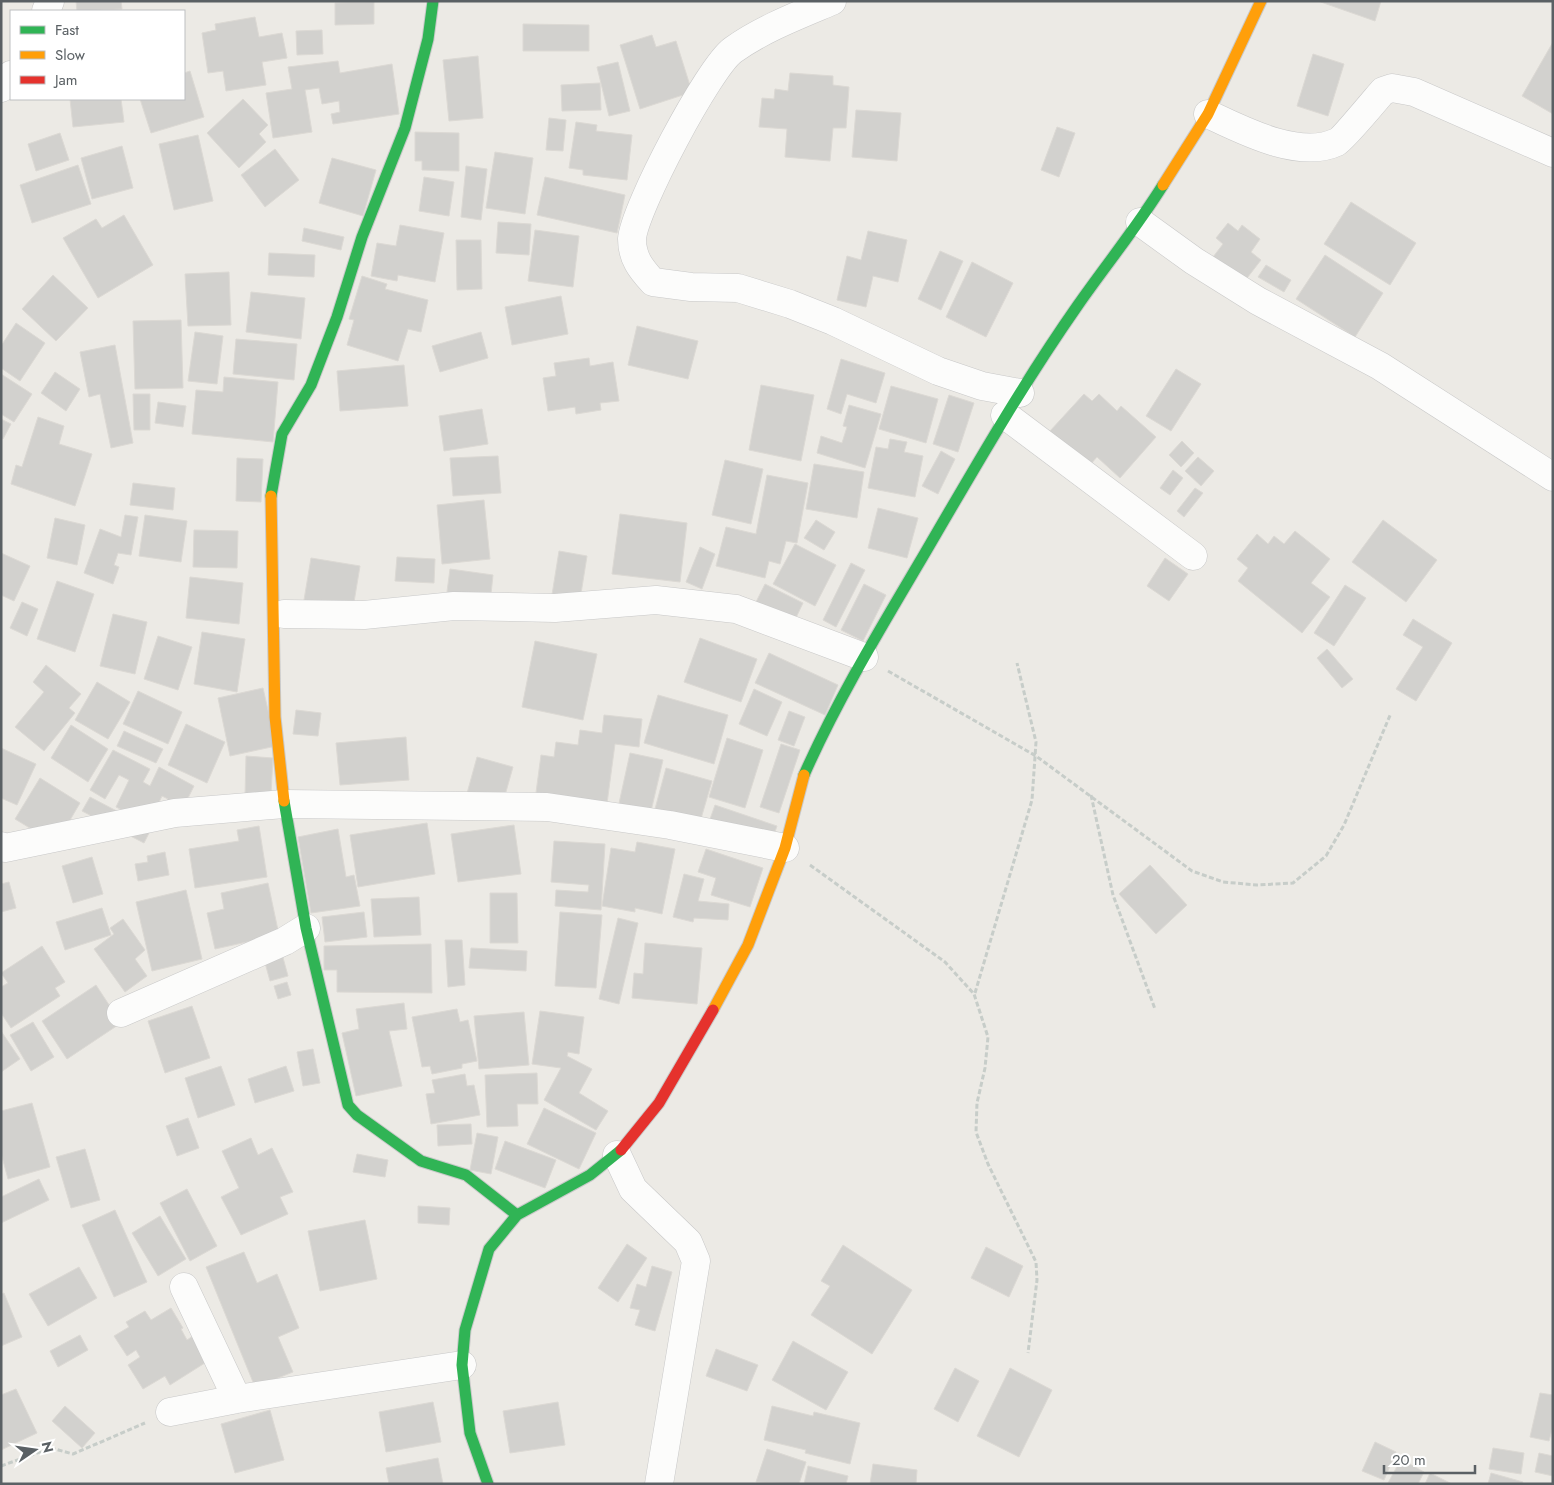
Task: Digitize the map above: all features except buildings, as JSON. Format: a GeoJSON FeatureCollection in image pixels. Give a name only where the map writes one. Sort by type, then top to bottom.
{"type":"FeatureCollection","features":[{"type":"Feature","properties":{"kind":"street"},"geometry":{"type":"LineString","coordinates":[[433,1],[428,39],[405,128],[362,237],[337,317],[311,385],[282,434],[272,487],[270,539],[275,717],[284,804],[306,928],[348,1105],[357,1115],[421,1161],[466,1175],[517,1215]]}},
{"type":"Feature","properties":{"kind":"street"},"geometry":{"type":"LineString","coordinates":[[832,1],[760,34],[731,51],[681,126],[647,196],[632,239],[636,263],[653,282],[691,287],[738,288],[790,304],[833,321],[938,371],[982,386],[1012,404],[1193,556]]}},
{"type":"Feature","properties":{"kind":"street"},"geometry":{"type":"LineString","coordinates":[[488,1484],[470,1433],[462,1365],[464,1330],[489,1249],[517,1215],[590,1175],[617,1155],[659,1103],[709,1017],[748,944],[785,848],[802,781],[823,733],[864,657],[1012,404],[1078,305],[1140,222],[1208,114],[1261,1]]}},
{"type":"Feature","properties":{"kind":"street"},"geometry":{"type":"LineString","coordinates":[[1,88],[10,76]]}},
{"type":"Feature","properties":{"kind":"street"},"geometry":{"type":"LineString","coordinates":[[1208,114],[1250,134],[1287,145],[1316,147],[1338,142],[1383,91],[1392,88],[1414,92],[1553,153]]}},
{"type":"Feature","properties":{"kind":"street"},"geometry":{"type":"LineString","coordinates":[[1140,222],[1194,260],[1258,301],[1380,366],[1553,477]]}},
{"type":"Feature","properties":{"kind":"street"},"geometry":{"type":"LineString","coordinates":[[284,614],[364,615],[454,606],[555,608],[656,600],[736,609],[864,657]]}},
{"type":"Feature","properties":{"kind":"street"},"geometry":{"type":"LineString","coordinates":[[1,846],[5,848],[176,813],[284,804],[547,808],[670,825],[785,848]]}},
{"type":"Feature","properties":{"kind":"street"},"geometry":{"type":"LineString","coordinates":[[121,1013],[285,941],[306,928]]}},
{"type":"Feature","properties":{"kind":"street"},"geometry":{"type":"LineString","coordinates":[[617,1155],[633,1189],[688,1242],[696,1261],[666,1483]]}},
{"type":"Feature","properties":{"kind":"street"},"geometry":{"type":"LineString","coordinates":[[184,1287],[237,1399]]}},
{"type":"Feature","properties":{"kind":"street"},"geometry":{"type":"LineString","coordinates":[[170,1412],[237,1399],[462,1365]]}},
{"type":"Feature","properties":{"kind":"path"},"geometry":{"type":"LineString","coordinates":[[864,657],[1036,756],[1192,871],[1223,882],[1257,885],[1293,883],[1326,856],[1344,826],[1390,713]]}},
{"type":"Feature","properties":{"kind":"path"},"geometry":{"type":"LineString","coordinates":[[974,994],[1032,800],[1036,756],[1033,728],[1017,663]]}},
{"type":"Feature","properties":{"kind":"path"},"geometry":{"type":"LineString","coordinates":[[1090,794],[1113,895],[1155,1009]]}},
{"type":"Feature","properties":{"kind":"path"},"geometry":{"type":"LineString","coordinates":[[785,848],[946,962],[974,994],[988,1037],[985,1068],[977,1103],[976,1132],[982,1150],[1036,1262],[1037,1280],[1028,1353]]}},
{"type":"Feature","properties":{"kind":"path"},"geometry":{"type":"LineString","coordinates":[[1,1466],[52,1448],[73,1454],[170,1412]]}},
{"type":"Feature","properties":{"kind":"traffic: fast"},"geometry":{"type":"LineString","coordinates":[[271,496],[282,434],[311,385],[337,317],[362,237],[405,128],[428,39],[433,1]]}},
{"type":"Feature","properties":{"kind":"traffic: fast"},"geometry":{"type":"LineString","coordinates":[[804,775],[831,718],[861,662],[999,428],[1057,335],[1143,216],[1163,185]]}},
{"type":"Feature","properties":{"kind":"traffic: fast"},"geometry":{"type":"LineString","coordinates":[[284,801],[306,928],[348,1105],[357,1115],[421,1161],[466,1175],[517,1215]]}},
{"type":"Feature","properties":{"kind":"traffic: fast"},"geometry":{"type":"LineString","coordinates":[[488,1484],[470,1433],[462,1365],[465,1330],[489,1249],[517,1215],[590,1175],[621,1150]]}},
{"type":"Feature","properties":{"kind":"traffic: slow"},"geometry":{"type":"LineString","coordinates":[[1163,185],[1208,114],[1261,1]]}},
{"type":"Feature","properties":{"kind":"traffic: slow"},"geometry":{"type":"LineString","coordinates":[[271,496],[275,717],[284,801]]}},
{"type":"Feature","properties":{"kind":"traffic: slow"},"geometry":{"type":"LineString","coordinates":[[713,1010],[748,945],[785,848],[804,775]]}},
{"type":"Feature","properties":{"kind":"traffic: jam"},"geometry":{"type":"LineString","coordinates":[[621,1150],[659,1103],[713,1010]]}}]}
